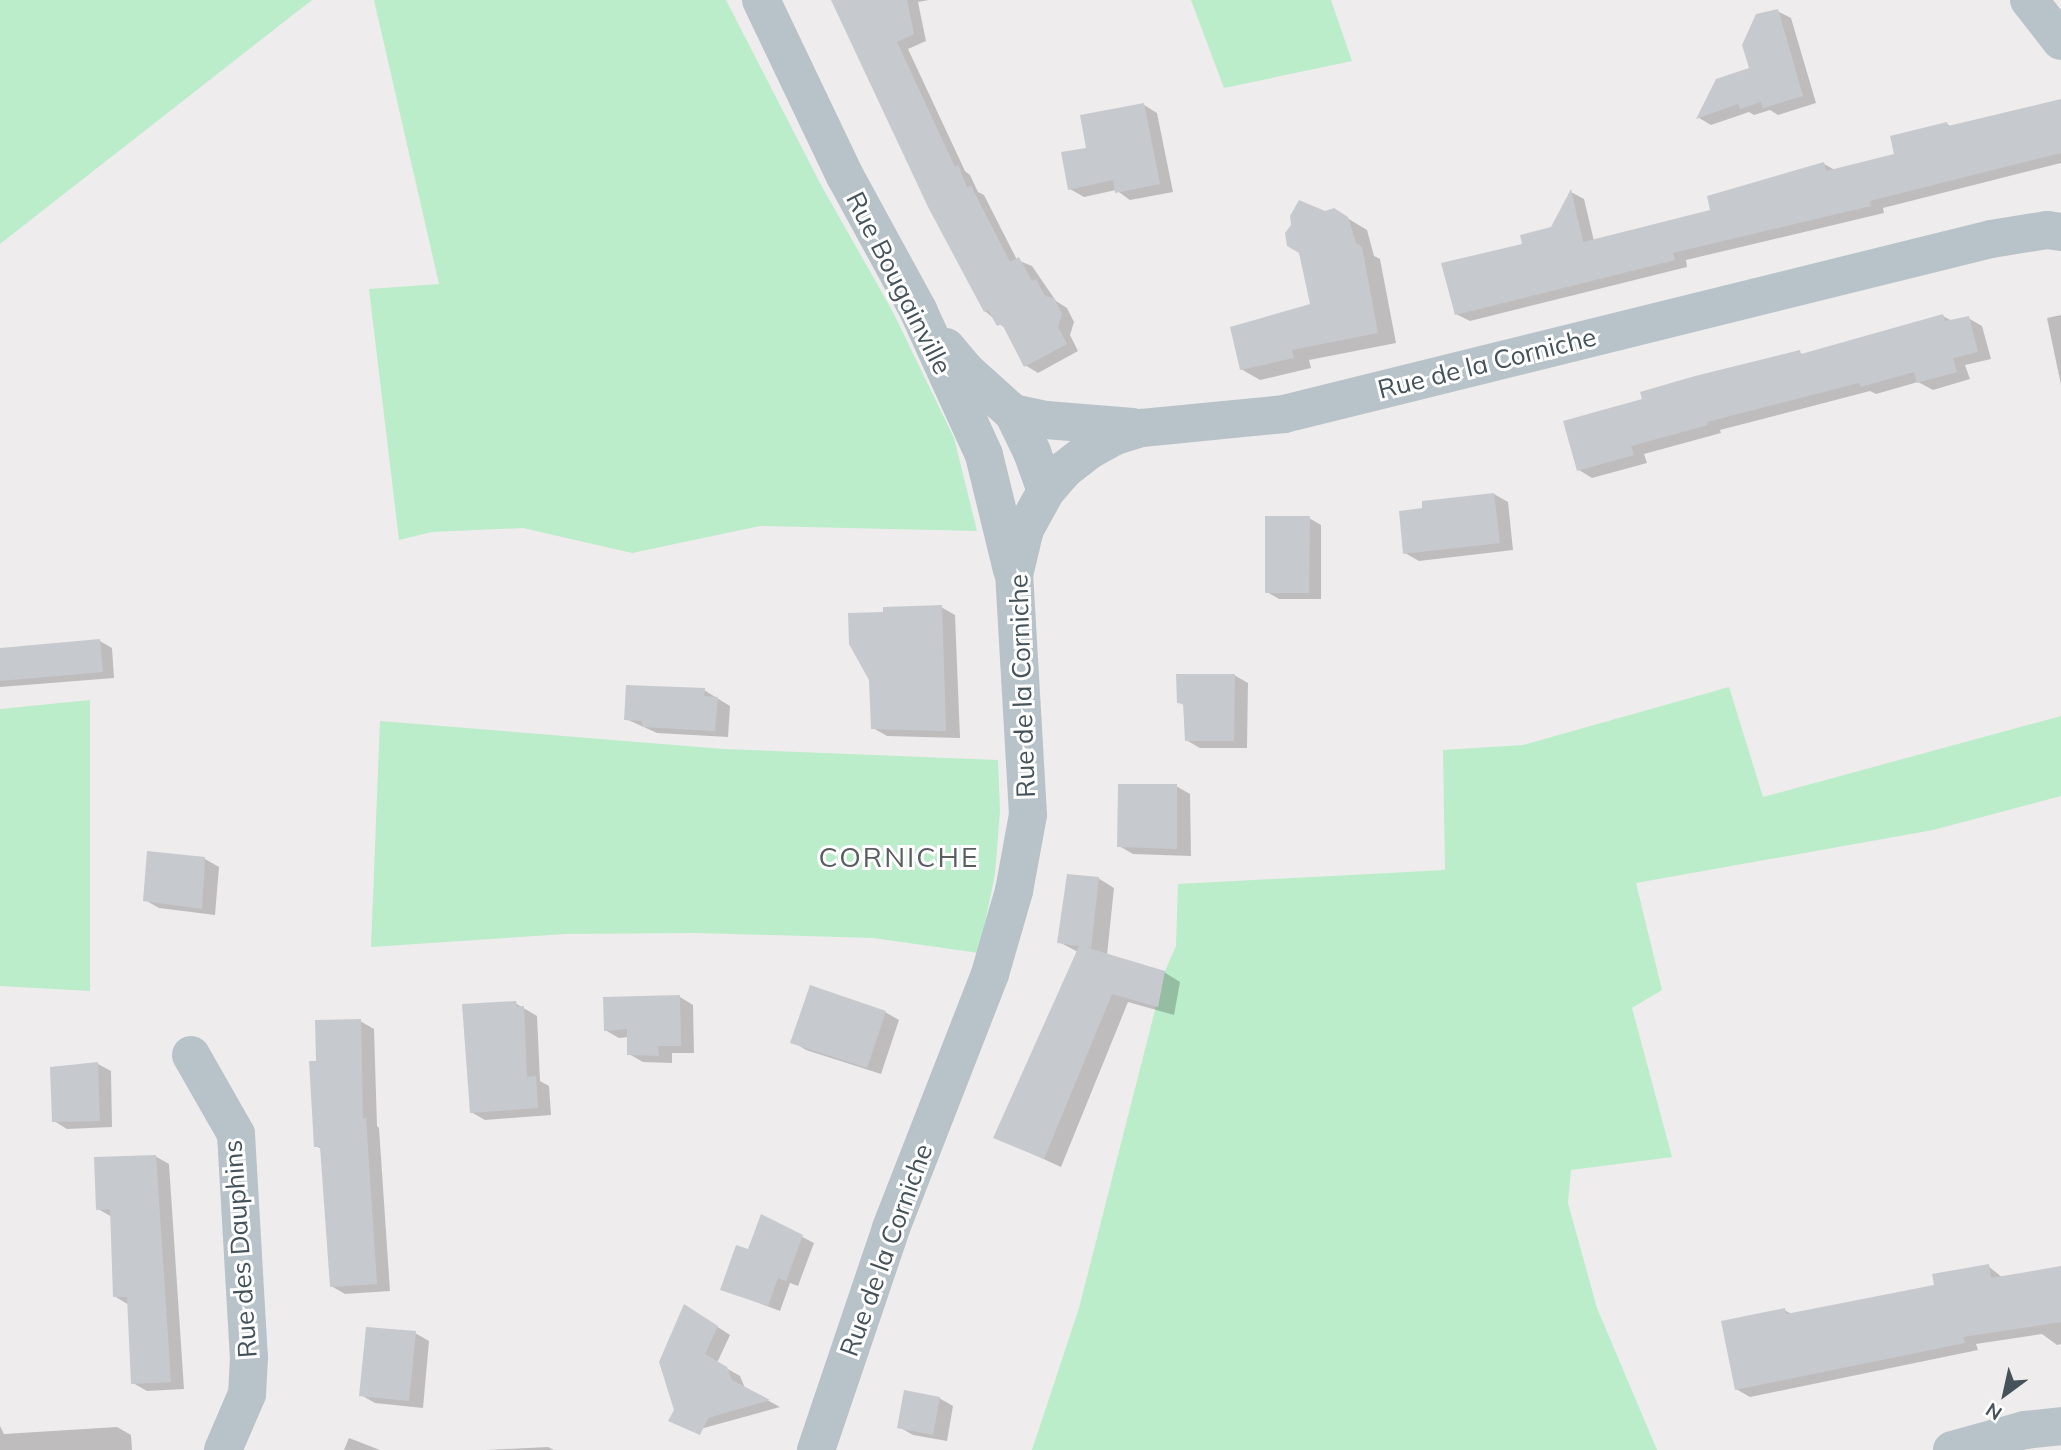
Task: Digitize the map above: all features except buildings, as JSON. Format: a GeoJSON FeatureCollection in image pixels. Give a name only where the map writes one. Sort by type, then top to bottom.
{"type":"FeatureCollection","features":[{"type":"Feature","properties":{"kind":"street","name":"Rue Bougainville"},"geometry":{"type":"LineString","coordinates":[[761,0],[845,176],[918,310],[984,455],[1014,575]]}},
{"type":"Feature","properties":{"kind":"street"},"geometry":{"type":"LineString","coordinates":[[2029,0],[2061,41]]}},
{"type":"Feature","properties":{"kind":"street","name":"Rue de la Corniche"},"geometry":{"type":"LineString","coordinates":[[816,1450],[891,1228],[990,974],[1014,891],[1028,815],[1014,575],[1025,528],[1046,491],[1064,470],[1090,450],[1115,436],[1142,428],[1284,414],[1991,239],[2047,230],[2061,232]]}},
{"type":"Feature","properties":{"kind":"street"},"geometry":{"type":"LineString","coordinates":[[918,310],[965,370],[1013,413],[1032,452],[1046,491]]}},
{"type":"Feature","properties":{"kind":"street"},"geometry":{"type":"LineString","coordinates":[[1013,413],[1046,420],[1142,428]]}},
{"type":"Feature","properties":{"kind":"street"},"geometry":{"type":"LineString","coordinates":[[984,455],[1015,477],[1046,491]]}},
{"type":"Feature","properties":{"kind":"street","name":"Rue des Dauphins"},"geometry":{"type":"LineString","coordinates":[[191,1055],[236,1134],[247,1394],[223,1450]]}},
{"type":"Feature","properties":{"kind":"street"},"geometry":{"type":"LineString","coordinates":[[1952,1450],[2025,1430],[2061,1426]]}},
{"type":"Feature","properties":{"kind":"green space"},"geometry":{"type":"Polygon","coordinates":[[[0,0],[312,0],[0,244],[0,0]]]}},
{"type":"Feature","properties":{"kind":"green space"},"geometry":{"type":"Polygon","coordinates":[[[374,0],[726,0],[821,185],[893,312],[954,438],[977,531],[760,526],[632,553],[523,528],[432,532],[399,540],[369,289],[439,284],[374,0]]]}},
{"type":"Feature","properties":{"kind":"green space"},"geometry":{"type":"Polygon","coordinates":[[[1191,0],[1331,0],[1352,61],[1224,88],[1191,0]]]}},
{"type":"Feature","properties":{"kind":"green space"},"geometry":{"type":"Polygon","coordinates":[[[1729,687],[1763,797],[2061,716],[2061,796],[1933,830],[1636,883],[1662,990],[1632,1008],[1672,1157],[1571,1170],[1568,1203],[1597,1308],[1657,1450],[1032,1450],[1079,1308],[1165,971],[1176,946],[1178,884],[1445,870],[1443,750],[1523,745],[1729,687]]]}},
{"type":"Feature","properties":{"kind":"green space"},"geometry":{"type":"Polygon","coordinates":[[[90,700],[90,991],[0,986],[0,709],[90,700]]]}},
{"type":"Feature","properties":{"kind":"green space"},"geometry":{"type":"Polygon","coordinates":[[[380,721],[724,749],[998,760],[1000,811],[995,874],[979,953],[873,938],[696,933],[566,934],[371,947],[380,721]]]}},
{"type":"Feature","properties":{"kind":"district","name":"CORNICHE"},"geometry":{"type":"Point","coordinates":[899,857]}}]}
